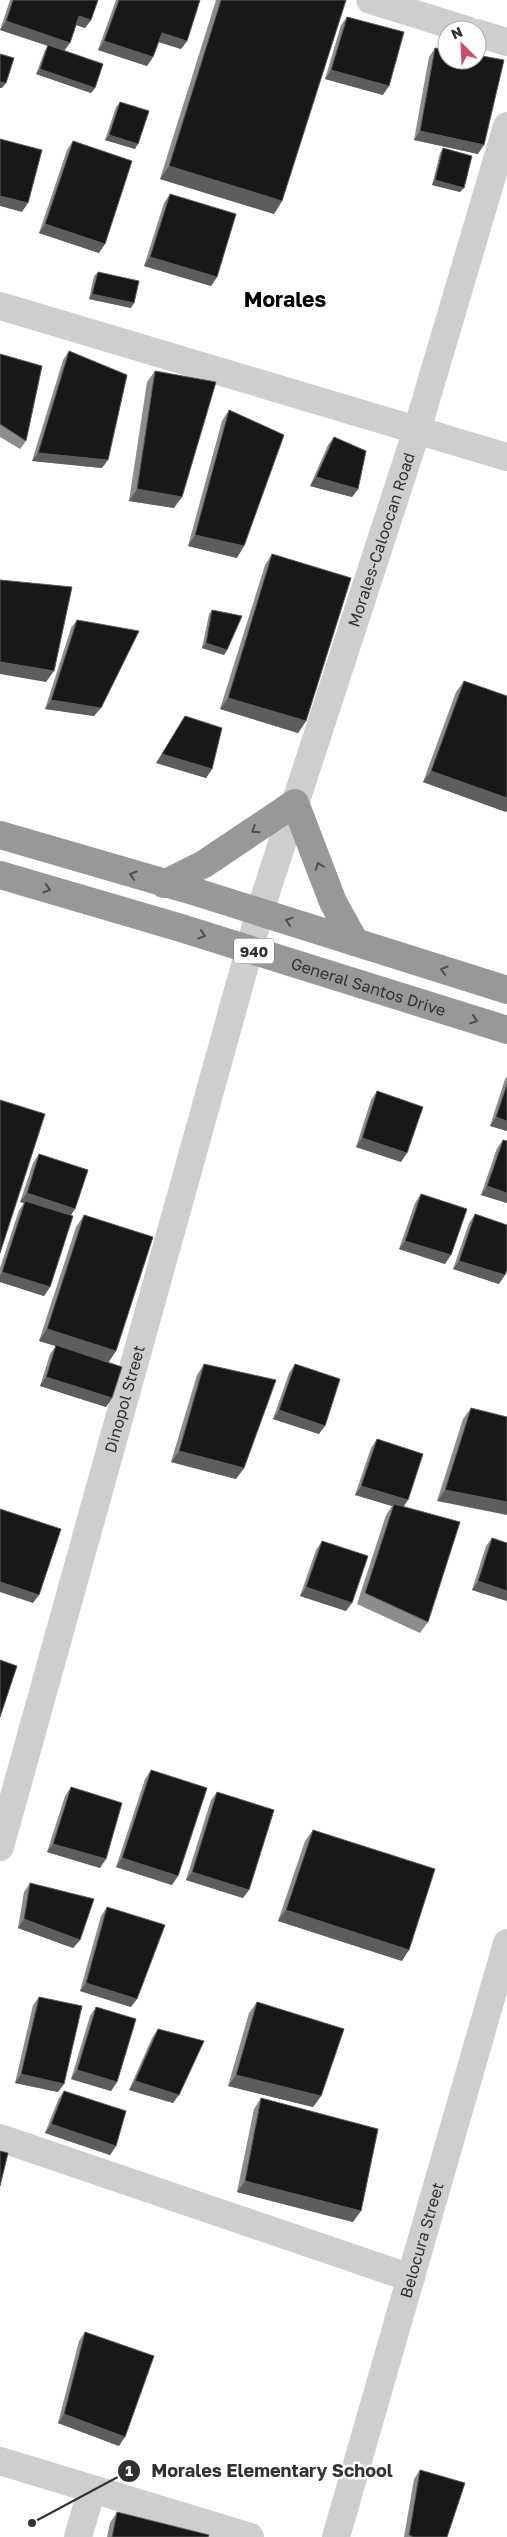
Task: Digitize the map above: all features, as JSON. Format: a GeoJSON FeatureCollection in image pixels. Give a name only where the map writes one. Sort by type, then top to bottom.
{"type":"FeatureCollection","features":[{"type":"Feature","properties":{"kind":"highway"},"geometry":{"type":"LineString","coordinates":[[164,884],[204,864],[295,803],[333,902],[355,942]]}},
{"type":"Feature","properties":{"kind":"highway","name":"940"},"geometry":{"type":"LineString","coordinates":[[0,835],[260,911],[507,990]]}},
{"type":"Feature","properties":{"kind":"highway","name":"General Santos Drive"},"geometry":{"type":"LineString","coordinates":[[0,875],[507,1030]]}},
{"type":"Feature","properties":{"kind":"street"},"geometry":{"type":"LineString","coordinates":[[370,0],[437,21]]}},
{"type":"Feature","properties":{"kind":"street"},"geometry":{"type":"LineString","coordinates":[[487,36],[507,42]]}},
{"type":"Feature","properties":{"kind":"street","name":"Morales-Caloocan Road"},"geometry":{"type":"LineString","coordinates":[[249,950],[260,911],[417,430],[507,126]]}},
{"type":"Feature","properties":{"kind":"street"},"geometry":{"type":"LineString","coordinates":[[0,306],[507,457]]}},
{"type":"Feature","properties":{"kind":"street","name":"Dinopol Street"},"geometry":{"type":"LineString","coordinates":[[0,1847],[249,950]]}},
{"type":"Feature","properties":{"kind":"street","name":"Belocura Street"},"geometry":{"type":"LineString","coordinates":[[336,2537],[507,1943]]}},
{"type":"Feature","properties":{"kind":"street"},"geometry":{"type":"LineString","coordinates":[[0,2138],[411,2278]]}},
{"type":"Feature","properties":{"kind":"street"},"geometry":{"type":"LineString","coordinates":[[0,2460],[250,2537]]}},
{"type":"Feature","properties":{"kind":"street"},"geometry":{"type":"LineString","coordinates":[[78,2537],[92,2489]]}},
{"type":"Feature","properties":{"kind":"building"},"geometry":{"type":"Polygon","coordinates":[[[13,0],[98,0],[91,20],[79,16],[70,43],[6,21],[13,0]]]}},
{"type":"Feature","properties":{"kind":"building"},"geometry":{"type":"Polygon","coordinates":[[[119,0],[200,0],[187,41],[162,33],[153,57],[104,41],[119,0]]]}},
{"type":"Feature","properties":{"kind":"building"},"geometry":{"type":"Polygon","coordinates":[[[221,0],[346,0],[282,201],[169,166],[221,0]]]}},
{"type":"Feature","properties":{"kind":"building"},"geometry":{"type":"Polygon","coordinates":[[[347,17],[404,32],[389,86],[331,70],[347,17]]]}},
{"type":"Feature","properties":{"kind":"building"},"geometry":{"type":"Polygon","coordinates":[[[48,45],[103,64],[95,88],[40,69],[48,45]]]}},
{"type":"Feature","properties":{"kind":"building"},"geometry":{"type":"Polygon","coordinates":[[[435,48],[437,48],[437,70],[487,70],[487,57],[504,60],[484,145],[420,131],[435,48]]]}},
{"type":"Feature","properties":{"kind":"building"},"geometry":{"type":"Polygon","coordinates":[[[0,54],[14,58],[6,83],[0,82],[0,54]]]}},
{"type":"Feature","properties":{"kind":"building"},"geometry":{"type":"Polygon","coordinates":[[[120,102],[149,111],[138,144],[109,135],[120,102]]]}},
{"type":"Feature","properties":{"kind":"building"},"geometry":{"type":"Polygon","coordinates":[[[0,139],[42,150],[28,203],[0,196],[0,139]]]}},
{"type":"Feature","properties":{"kind":"building"},"geometry":{"type":"Polygon","coordinates":[[[73,141],[132,161],[105,244],[45,224],[73,141]]]}},
{"type":"Feature","properties":{"kind":"building"},"geometry":{"type":"Polygon","coordinates":[[[443,148],[472,156],[464,188],[435,180],[443,148]]]}},
{"type":"Feature","properties":{"kind":"building"},"geometry":{"type":"Polygon","coordinates":[[[170,194],[236,214],[217,277],[150,257],[170,194]]]}},
{"type":"Feature","properties":{"kind":"building"},"geometry":{"type":"Polygon","coordinates":[[[98,272],[139,281],[134,303],[92,294],[98,272]]]}},
{"type":"Feature","properties":{"kind":"building"},"geometry":{"type":"Polygon","coordinates":[[[69,351],[127,375],[108,460],[38,453],[69,351]]]}},
{"type":"Feature","properties":{"kind":"building"},"geometry":{"type":"Polygon","coordinates":[[[0,354],[42,366],[26,441],[0,424],[0,354]]]}},
{"type":"Feature","properties":{"kind":"building"},"geometry":{"type":"Polygon","coordinates":[[[155,371],[216,382],[182,497],[137,489],[155,371]]]}},
{"type":"Feature","properties":{"kind":"building"},"geometry":{"type":"Polygon","coordinates":[[[229,410],[284,435],[244,546],[195,535],[229,410]]]}},
{"type":"Feature","properties":{"kind":"building"},"geometry":{"type":"Polygon","coordinates":[[[334,437],[366,451],[358,489],[316,477],[334,437]]]}},
{"type":"Feature","properties":{"kind":"building"},"geometry":{"type":"Polygon","coordinates":[[[272,554],[351,578],[306,721],[228,698],[272,554]]]}},
{"type":"Feature","properties":{"kind":"building"},"geometry":{"type":"Polygon","coordinates":[[[0,580],[72,587],[54,671],[0,662],[0,580]]]}},
{"type":"Feature","properties":{"kind":"building"},"geometry":{"type":"Polygon","coordinates":[[[212,610],[242,616],[227,650],[206,643],[212,610]]]}},
{"type":"Feature","properties":{"kind":"building"},"geometry":{"type":"Polygon","coordinates":[[[77,620],[139,631],[101,708],[51,700],[77,620]]]}},
{"type":"Feature","properties":{"kind":"building"},"geometry":{"type":"Polygon","coordinates":[[[464,681],[507,696],[507,798],[431,771],[464,681]]]}},
{"type":"Feature","properties":{"kind":"building"},"geometry":{"type":"Polygon","coordinates":[[[185,716],[222,728],[212,769],[162,754],[185,716]]]}},
{"type":"Feature","properties":{"kind":"building"},"geometry":{"type":"Polygon","coordinates":[[[507,1084],[507,1121],[496,1117],[507,1084]]]}},
{"type":"Feature","properties":{"kind":"building"},"geometry":{"type":"Polygon","coordinates":[[[377,1091],[423,1107],[407,1153],[362,1138],[377,1091]]]}},
{"type":"Feature","properties":{"kind":"building"},"geometry":{"type":"Polygon","coordinates":[[[0,1100],[45,1114],[0,1253],[0,1100]]]}},
{"type":"Feature","properties":{"kind":"building"},"geometry":{"type":"Polygon","coordinates":[[[503,1140],[507,1141],[507,1193],[487,1186],[503,1140]]]}},
{"type":"Feature","properties":{"kind":"building"},"geometry":{"type":"Polygon","coordinates":[[[39,1154],[88,1170],[75,1209],[27,1193],[39,1154]]]}},
{"type":"Feature","properties":{"kind":"building"},"geometry":{"type":"Polygon","coordinates":[[[421,1194],[467,1209],[451,1255],[405,1241],[421,1194]]]}},
{"type":"Feature","properties":{"kind":"building"},"geometry":{"type":"Polygon","coordinates":[[[25,1201],[73,1216],[50,1287],[2,1272],[25,1201]]]}},
{"type":"Feature","properties":{"kind":"building"},"geometry":{"type":"Polygon","coordinates":[[[475,1214],[507,1225],[507,1269],[505,1275],[459,1261],[475,1214]]]}},
{"type":"Feature","properties":{"kind":"building"},"geometry":{"type":"Polygon","coordinates":[[[84,1215],[153,1237],[116,1351],[47,1329],[84,1215]]]}},
{"type":"Feature","properties":{"kind":"building"},"geometry":{"type":"Polygon","coordinates":[[[56,1345],[122,1367],[112,1398],[46,1377],[56,1345]]]}},
{"type":"Feature","properties":{"kind":"building"},"geometry":{"type":"Polygon","coordinates":[[[204,1364],[276,1380],[244,1468],[179,1451],[204,1364]]]}},
{"type":"Feature","properties":{"kind":"building"},"geometry":{"type":"Polygon","coordinates":[[[295,1364],[340,1379],[325,1426],[279,1410],[295,1364]]]}},
{"type":"Feature","properties":{"kind":"building"},"geometry":{"type":"Polygon","coordinates":[[[471,1408],[507,1417],[507,1502],[445,1490],[471,1408]]]}},
{"type":"Feature","properties":{"kind":"building"},"geometry":{"type":"Polygon","coordinates":[[[377,1439],[423,1454],[408,1500],[361,1486],[377,1439]]]}},
{"type":"Feature","properties":{"kind":"building"},"geometry":{"type":"Polygon","coordinates":[[[394,1504],[460,1522],[428,1622],[365,1593],[394,1504]]]}},
{"type":"Feature","properties":{"kind":"building"},"geometry":{"type":"Polygon","coordinates":[[[0,1509],[61,1529],[39,1595],[0,1582],[0,1509]]]}},
{"type":"Feature","properties":{"kind":"building"},"geometry":{"type":"Polygon","coordinates":[[[492,1538],[507,1543],[507,1591],[478,1581],[492,1538]]]}},
{"type":"Feature","properties":{"kind":"building"},"geometry":{"type":"Polygon","coordinates":[[[322,1541],[368,1556],[352,1603],[306,1587],[322,1541]]]}},
{"type":"Feature","properties":{"kind":"building"},"geometry":{"type":"Polygon","coordinates":[[[0,1660],[17,1666],[0,1717],[0,1660]]]}},
{"type":"Feature","properties":{"kind":"building"},"geometry":{"type":"Polygon","coordinates":[[[151,1770],[207,1788],[178,1876],[122,1858],[151,1770]]]}},
{"type":"Feature","properties":{"kind":"building"},"geometry":{"type":"Polygon","coordinates":[[[71,1787],[122,1803],[106,1859],[53,1844],[71,1787]]]}},
{"type":"Feature","properties":{"kind":"building"},"geometry":{"type":"Polygon","coordinates":[[[217,1792],[274,1810],[249,1890],[192,1872],[217,1792]]]}},
{"type":"Feature","properties":{"kind":"building"},"geometry":{"type":"Polygon","coordinates":[[[313,1830],[435,1869],[409,1950],[286,1910],[313,1830]]]}},
{"type":"Feature","properties":{"kind":"building"},"geometry":{"type":"Polygon","coordinates":[[[30,1883],[94,1899],[80,1940],[24,1919],[30,1883]]]}},
{"type":"Feature","properties":{"kind":"building"},"geometry":{"type":"Polygon","coordinates":[[[107,1907],[165,1925],[137,1999],[86,1983],[107,1907]]]}},
{"type":"Feature","properties":{"kind":"building"},"geometry":{"type":"Polygon","coordinates":[[[39,1997],[82,2006],[64,2084],[21,2074],[39,1997]]]}},
{"type":"Feature","properties":{"kind":"building"},"geometry":{"type":"Polygon","coordinates":[[[257,2002],[344,2029],[321,2096],[236,2075],[257,2002]]]}},
{"type":"Feature","properties":{"kind":"building"},"geometry":{"type":"Polygon","coordinates":[[[96,2007],[136,2019],[117,2082],[77,2070],[96,2007]]]}},
{"type":"Feature","properties":{"kind":"building"},"geometry":{"type":"Polygon","coordinates":[[[158,2029],[204,2041],[179,2095],[135,2081],[158,2029]]]}},
{"type":"Feature","properties":{"kind":"building"},"geometry":{"type":"Polygon","coordinates":[[[64,2091],[126,2111],[116,2146],[51,2124],[64,2091]]]}},
{"type":"Feature","properties":{"kind":"building"},"geometry":{"type":"Polygon","coordinates":[[[261,2098],[378,2129],[361,2211],[245,2181],[261,2098]]]}},
{"type":"Feature","properties":{"kind":"building"},"geometry":{"type":"Polygon","coordinates":[[[0,2151],[8,2153],[0,2186],[0,2151]]]}},
{"type":"Feature","properties":{"kind":"building"},"geometry":{"type":"Polygon","coordinates":[[[85,2332],[154,2356],[125,2437],[64,2414],[85,2332]]]}},
{"type":"Feature","properties":{"kind":"building"},"geometry":{"type":"Polygon","coordinates":[[[420,2470],[465,2483],[447,2537],[413,2537],[409,2535],[420,2470]]]}},
{"type":"Feature","properties":{"kind":"building"},"geometry":{"type":"Polygon","coordinates":[[[117,2512],[209,2535],[208,2537],[112,2537],[117,2512]]]}},
{"type":"Feature","properties":{"kind":"place","name":"Morales Elementary School"},"geometry":{"type":"Point","coordinates":[32,2523]}},
{"type":"Feature","properties":{"kind":"district","name":"Morales"},"geometry":{"type":"Point","coordinates":[285,299]}}]}
